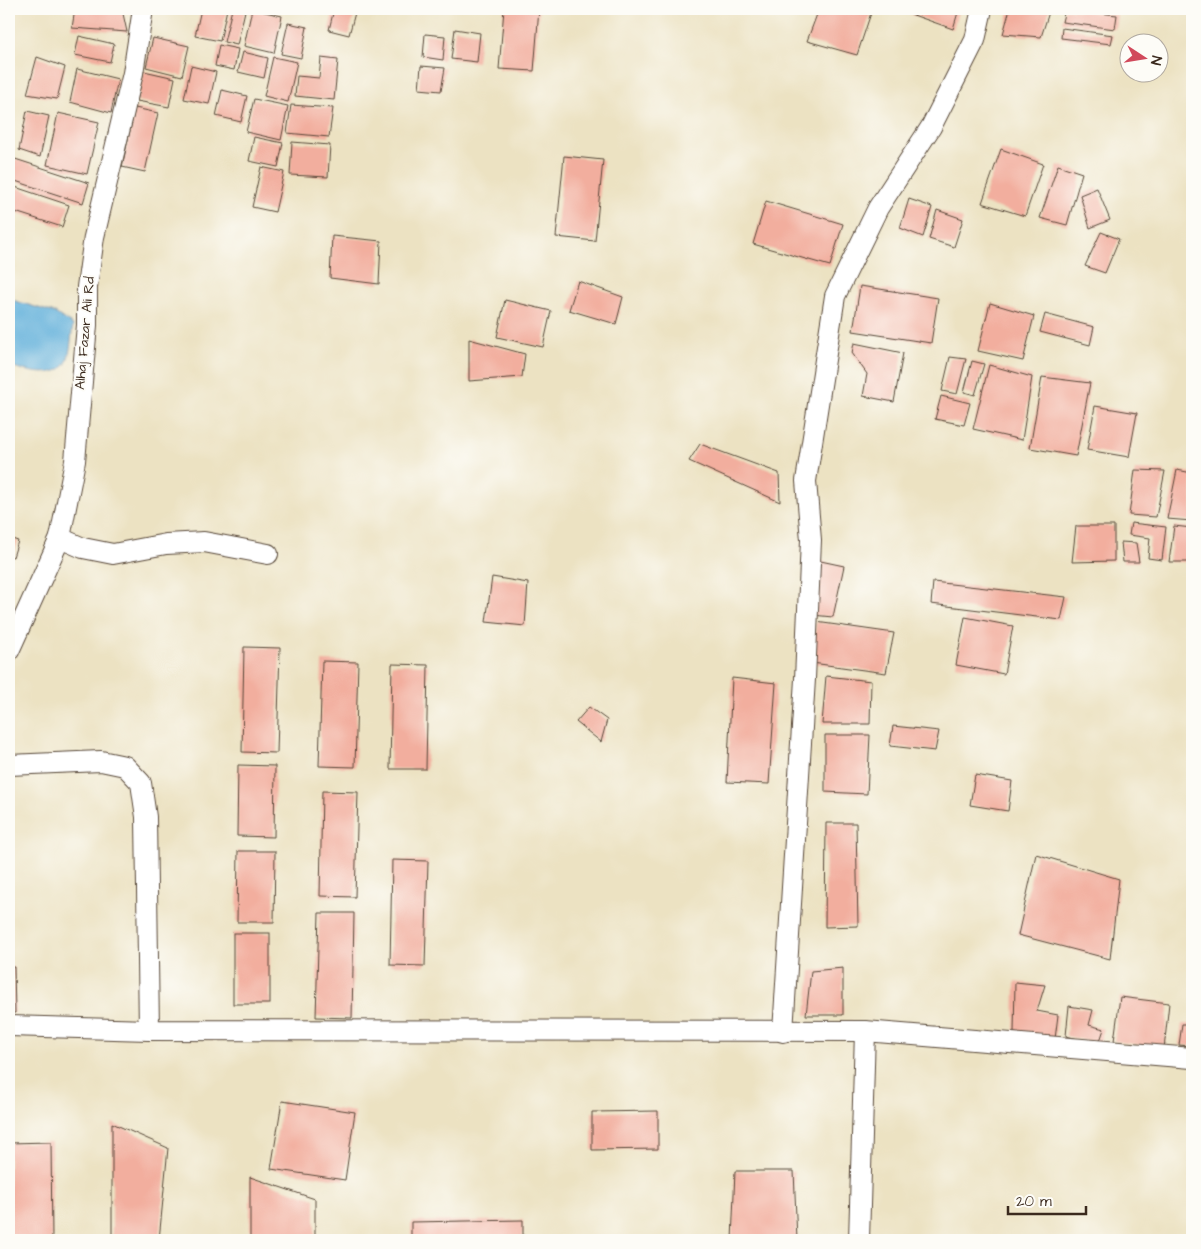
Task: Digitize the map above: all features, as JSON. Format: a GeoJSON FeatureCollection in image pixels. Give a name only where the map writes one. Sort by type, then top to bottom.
{"type":"FeatureCollection","features":[{"type":"Feature","properties":{"kind":"street","name":"Alhaj Fazar Ali Rd"},"geometry":{"type":"LineString","coordinates":[[9,651],[60,538],[75,461],[87,325],[87,287],[94,237],[133,73],[144,9]]}},
{"type":"Feature","properties":{"kind":"street"},"geometry":{"type":"LineString","coordinates":[[783,1032],[806,679],[811,540],[806,481],[835,296],[878,208],[931,127],[975,40],[982,9]]}},
{"type":"Feature","properties":{"kind":"street"},"geometry":{"type":"LineString","coordinates":[[60,538],[83,548],[113,554],[166,544],[204,542],[268,554]]}},
{"type":"Feature","properties":{"kind":"street"},"geometry":{"type":"LineString","coordinates":[[9,765],[101,761],[125,766],[141,783],[146,817],[149,1030]]}},
{"type":"Feature","properties":{"kind":"street"},"geometry":{"type":"LineString","coordinates":[[9,1026],[149,1030],[865,1031],[1192,1058]]}},
{"type":"Feature","properties":{"kind":"street"},"geometry":{"type":"LineString","coordinates":[[860,1240],[865,1031]]}},
{"type":"Feature","properties":{"kind":"water"},"geometry":{"type":"Polygon","coordinates":[[[9,299],[55,313],[73,325],[68,357],[63,367],[57,371],[40,373],[9,365],[9,299]]]}},
{"type":"Feature","properties":{"kind":"building"},"geometry":{"type":"Polygon","coordinates":[[[75,9],[122,9],[127,32],[72,28],[75,9]]]}},
{"type":"Feature","properties":{"kind":"building"},"geometry":{"type":"Polygon","coordinates":[[[201,9],[227,9],[220,41],[195,36],[201,9]]]}},
{"type":"Feature","properties":{"kind":"building"},"geometry":{"type":"Polygon","coordinates":[[[232,9],[245,11],[237,45],[224,42],[232,9]]]}},
{"type":"Feature","properties":{"kind":"building"},"geometry":{"type":"Polygon","coordinates":[[[252,9],[282,16],[274,53],[244,46],[252,9]]]}},
{"type":"Feature","properties":{"kind":"building"},"geometry":{"type":"Polygon","coordinates":[[[334,9],[356,9],[349,35],[329,30],[334,9]]]}},
{"type":"Feature","properties":{"kind":"building"},"geometry":{"type":"Polygon","coordinates":[[[504,9],[539,9],[534,71],[499,69],[504,9]]]}},
{"type":"Feature","properties":{"kind":"building"},"geometry":{"type":"Polygon","coordinates":[[[819,9],[854,9],[871,13],[857,55],[807,41],[819,9]]]}},
{"type":"Feature","properties":{"kind":"building"},"geometry":{"type":"Polygon","coordinates":[[[896,9],[959,9],[953,29],[896,9]]]}},
{"type":"Feature","properties":{"kind":"building"},"geometry":{"type":"Polygon","coordinates":[[[1010,9],[1050,9],[1041,37],[1003,34],[1010,9]]]}},
{"type":"Feature","properties":{"kind":"building"},"geometry":{"type":"Polygon","coordinates":[[[1065,9],[1117,15],[1115,29],[1062,22],[1065,9]]]}},
{"type":"Feature","properties":{"kind":"building"},"geometry":{"type":"Polygon","coordinates":[[[288,23],[307,27],[301,58],[281,54],[288,23]]]}},
{"type":"Feature","properties":{"kind":"building"},"geometry":{"type":"Polygon","coordinates":[[[1062,28],[1113,35],[1111,44],[1061,38],[1062,28]]]}},
{"type":"Feature","properties":{"kind":"building"},"geometry":{"type":"Polygon","coordinates":[[[455,29],[480,33],[477,62],[451,59],[455,29]]]}},
{"type":"Feature","properties":{"kind":"building"},"geometry":{"type":"Polygon","coordinates":[[[425,34],[445,36],[443,60],[423,57],[425,34]]]}},
{"type":"Feature","properties":{"kind":"building"},"geometry":{"type":"Polygon","coordinates":[[[79,36],[114,44],[110,62],[75,55],[79,36]]]}},
{"type":"Feature","properties":{"kind":"building"},"geometry":{"type":"Polygon","coordinates":[[[153,38],[189,46],[182,76],[146,67],[153,38]]]}},
{"type":"Feature","properties":{"kind":"building"},"geometry":{"type":"Polygon","coordinates":[[[219,45],[238,49],[234,70],[215,66],[219,45]]]}},
{"type":"Feature","properties":{"kind":"building"},"geometry":{"type":"Polygon","coordinates":[[[243,52],[268,58],[264,78],[238,72],[243,52]]]}},
{"type":"Feature","properties":{"kind":"building"},"geometry":{"type":"Polygon","coordinates":[[[37,57],[65,67],[57,99],[27,94],[37,57]]]}},
{"type":"Feature","properties":{"kind":"building"},"geometry":{"type":"Polygon","coordinates":[[[273,57],[297,62],[288,102],[264,96],[273,57]]]}},
{"type":"Feature","properties":{"kind":"building"},"geometry":{"type":"Polygon","coordinates":[[[321,58],[338,60],[334,100],[295,96],[297,76],[319,78],[321,58]]]}},
{"type":"Feature","properties":{"kind":"building"},"geometry":{"type":"Polygon","coordinates":[[[191,66],[216,72],[209,104],[184,99],[191,66]]]}},
{"type":"Feature","properties":{"kind":"building"},"geometry":{"type":"Polygon","coordinates":[[[421,66],[445,68],[441,91],[419,89],[421,66]]]}},
{"type":"Feature","properties":{"kind":"building"},"geometry":{"type":"Polygon","coordinates":[[[77,69],[118,79],[111,113],[70,102],[77,69]]]}},
{"type":"Feature","properties":{"kind":"building"},"geometry":{"type":"Polygon","coordinates":[[[144,71],[175,78],[169,107],[137,101],[144,71]]]}},
{"type":"Feature","properties":{"kind":"building"},"geometry":{"type":"Polygon","coordinates":[[[222,90],[247,96],[241,122],[216,116],[222,90]]]}},
{"type":"Feature","properties":{"kind":"building"},"geometry":{"type":"Polygon","coordinates":[[[254,99],[288,106],[281,140],[246,132],[254,99]]]}},
{"type":"Feature","properties":{"kind":"building"},"geometry":{"type":"Polygon","coordinates":[[[291,105],[333,108],[329,137],[287,133],[291,105]]]}},
{"type":"Feature","properties":{"kind":"building"},"geometry":{"type":"Polygon","coordinates":[[[135,108],[158,113],[145,172],[122,167],[135,108]]]}},
{"type":"Feature","properties":{"kind":"building"},"geometry":{"type":"Polygon","coordinates":[[[27,111],[49,116],[40,157],[19,150],[27,111]]]}},
{"type":"Feature","properties":{"kind":"building"},"geometry":{"type":"Polygon","coordinates":[[[58,113],[99,122],[87,174],[47,165],[58,113]]]}},
{"type":"Feature","properties":{"kind":"building"},"geometry":{"type":"Polygon","coordinates":[[[254,137],[283,143],[278,167],[249,161],[254,137]]]}},
{"type":"Feature","properties":{"kind":"building"},"geometry":{"type":"Polygon","coordinates":[[[292,142],[330,145],[328,177],[290,175],[292,142]]]}},
{"type":"Feature","properties":{"kind":"building"},"geometry":{"type":"Polygon","coordinates":[[[1001,149],[1043,164],[1025,216],[982,203],[1001,149]]]}},
{"type":"Feature","properties":{"kind":"building"},"geometry":{"type":"Polygon","coordinates":[[[564,156],[603,160],[595,241],[556,237],[564,156]]]}},
{"type":"Feature","properties":{"kind":"building"},"geometry":{"type":"Polygon","coordinates":[[[9,157],[89,183],[83,203],[9,179],[9,157]]]}},
{"type":"Feature","properties":{"kind":"building"},"geometry":{"type":"Polygon","coordinates":[[[1058,165],[1082,173],[1067,225],[1040,218],[1058,165]]]}},
{"type":"Feature","properties":{"kind":"building"},"geometry":{"type":"Polygon","coordinates":[[[261,167],[284,172],[275,212],[252,207],[261,167]]]}},
{"type":"Feature","properties":{"kind":"building"},"geometry":{"type":"Polygon","coordinates":[[[9,185],[69,205],[62,227],[9,210],[9,185]]]}},
{"type":"Feature","properties":{"kind":"building"},"geometry":{"type":"Polygon","coordinates":[[[1097,188],[1110,220],[1090,228],[1080,195],[1097,188]]]}},
{"type":"Feature","properties":{"kind":"building"},"geometry":{"type":"Polygon","coordinates":[[[909,199],[932,207],[923,237],[900,228],[909,199]]]}},
{"type":"Feature","properties":{"kind":"building"},"geometry":{"type":"Polygon","coordinates":[[[766,201],[843,224],[830,266],[753,244],[766,201]]]}},
{"type":"Feature","properties":{"kind":"building"},"geometry":{"type":"Polygon","coordinates":[[[937,210],[963,219],[954,247],[929,239],[937,210]]]}},
{"type":"Feature","properties":{"kind":"building"},"geometry":{"type":"Polygon","coordinates":[[[1101,232],[1119,239],[1105,273],[1085,266],[1101,232]]]}},
{"type":"Feature","properties":{"kind":"building"},"geometry":{"type":"Polygon","coordinates":[[[332,236],[381,241],[379,284],[330,278],[332,236]]]}},
{"type":"Feature","properties":{"kind":"building"},"geometry":{"type":"Polygon","coordinates":[[[578,281],[623,297],[616,324],[569,310],[578,281]]]}},
{"type":"Feature","properties":{"kind":"building"},"geometry":{"type":"Polygon","coordinates":[[[860,286],[938,298],[931,343],[853,331],[860,286]]]}},
{"type":"Feature","properties":{"kind":"building"},"geometry":{"type":"Polygon","coordinates":[[[505,300],[551,311],[543,347],[497,337],[505,300]]]}},
{"type":"Feature","properties":{"kind":"building"},"geometry":{"type":"Polygon","coordinates":[[[990,303],[1034,316],[1023,361],[978,351],[990,303]]]}},
{"type":"Feature","properties":{"kind":"building"},"geometry":{"type":"Polygon","coordinates":[[[1045,314],[1094,327],[1090,345],[1040,332],[1045,314]]]}},
{"type":"Feature","properties":{"kind":"building"},"geometry":{"type":"Polygon","coordinates":[[[469,339],[525,354],[522,377],[469,381],[469,339]]]}},
{"type":"Feature","properties":{"kind":"building"},"geometry":{"type":"Polygon","coordinates":[[[854,343],[903,353],[894,402],[863,396],[867,374],[852,353],[854,343]]]}},
{"type":"Feature","properties":{"kind":"building"},"geometry":{"type":"Polygon","coordinates":[[[950,357],[966,359],[957,394],[942,391],[950,357]]]}},
{"type":"Feature","properties":{"kind":"building"},"geometry":{"type":"Polygon","coordinates":[[[972,361],[984,364],[975,395],[964,392],[972,361]]]}},
{"type":"Feature","properties":{"kind":"building"},"geometry":{"type":"Polygon","coordinates":[[[989,365],[1032,377],[1022,440],[973,429],[989,365]]]}},
{"type":"Feature","properties":{"kind":"building"},"geometry":{"type":"Polygon","coordinates":[[[1042,377],[1090,383],[1076,456],[1030,448],[1042,377]]]}},
{"type":"Feature","properties":{"kind":"building"},"geometry":{"type":"Polygon","coordinates":[[[941,396],[970,403],[964,425],[935,419],[941,396]]]}},
{"type":"Feature","properties":{"kind":"building"},"geometry":{"type":"Polygon","coordinates":[[[1095,406],[1137,413],[1129,457],[1087,450],[1095,406]]]}},
{"type":"Feature","properties":{"kind":"building"},"geometry":{"type":"Polygon","coordinates":[[[700,444],[779,473],[780,502],[689,461],[700,444]]]}},
{"type":"Feature","properties":{"kind":"building"},"geometry":{"type":"Polygon","coordinates":[[[1135,470],[1165,471],[1156,517],[1129,515],[1135,470]]]}},
{"type":"Feature","properties":{"kind":"building"},"geometry":{"type":"Polygon","coordinates":[[[1177,470],[1192,473],[1192,521],[1167,519],[1177,470]]]}},
{"type":"Feature","properties":{"kind":"building"},"geometry":{"type":"Polygon","coordinates":[[[1131,523],[1166,527],[1162,560],[1148,558],[1150,538],[1129,535],[1131,523]]]}},
{"type":"Feature","properties":{"kind":"building"},"geometry":{"type":"Polygon","coordinates":[[[1076,526],[1114,526],[1114,561],[1072,562],[1076,526]]]}},
{"type":"Feature","properties":{"kind":"building"},"geometry":{"type":"Polygon","coordinates":[[[1174,526],[1192,528],[1189,562],[1169,562],[1174,526]]]}},
{"type":"Feature","properties":{"kind":"building"},"geometry":{"type":"Polygon","coordinates":[[[9,538],[18,541],[13,557],[9,556],[9,538]]]}},
{"type":"Feature","properties":{"kind":"building"},"geometry":{"type":"Polygon","coordinates":[[[1121,542],[1136,543],[1139,562],[1123,562],[1121,542]]]}},
{"type":"Feature","properties":{"kind":"building"},"geometry":{"type":"Polygon","coordinates":[[[816,560],[844,566],[833,617],[812,615],[816,560]]]}},
{"type":"Feature","properties":{"kind":"building"},"geometry":{"type":"Polygon","coordinates":[[[492,577],[528,583],[525,626],[486,622],[492,577]]]}},
{"type":"Feature","properties":{"kind":"building"},"geometry":{"type":"Polygon","coordinates":[[[933,582],[1066,597],[1061,620],[931,604],[933,582]]]}},
{"type":"Feature","properties":{"kind":"building"},"geometry":{"type":"Polygon","coordinates":[[[965,617],[1013,626],[1004,674],[956,665],[965,617]]]}},
{"type":"Feature","properties":{"kind":"building"},"geometry":{"type":"Polygon","coordinates":[[[816,622],[894,633],[886,673],[812,663],[816,622]]]}},
{"type":"Feature","properties":{"kind":"building"},"geometry":{"type":"Polygon","coordinates":[[[244,647],[280,648],[277,753],[242,752],[244,647]]]}},
{"type":"Feature","properties":{"kind":"building"},"geometry":{"type":"Polygon","coordinates":[[[322,661],[358,662],[355,767],[319,766],[322,661]]]}},
{"type":"Feature","properties":{"kind":"building"},"geometry":{"type":"Polygon","coordinates":[[[392,664],[428,665],[426,769],[390,769],[392,664]]]}},
{"type":"Feature","properties":{"kind":"building"},"geometry":{"type":"Polygon","coordinates":[[[826,676],[871,681],[870,724],[822,724],[826,676]]]}},
{"type":"Feature","properties":{"kind":"building"},"geometry":{"type":"Polygon","coordinates":[[[732,678],[776,683],[769,784],[727,782],[732,678]]]}},
{"type":"Feature","properties":{"kind":"building"},"geometry":{"type":"Polygon","coordinates":[[[589,707],[607,720],[601,742],[576,722],[589,707]]]}},
{"type":"Feature","properties":{"kind":"building"},"geometry":{"type":"Polygon","coordinates":[[[893,726],[939,731],[935,751],[890,746],[893,726]]]}},
{"type":"Feature","properties":{"kind":"building"},"geometry":{"type":"Polygon","coordinates":[[[825,735],[870,735],[867,794],[825,792],[825,735]]]}},
{"type":"Feature","properties":{"kind":"building"},"geometry":{"type":"Polygon","coordinates":[[[238,765],[275,766],[274,837],[237,836],[238,765]]]}},
{"type":"Feature","properties":{"kind":"building"},"geometry":{"type":"Polygon","coordinates":[[[975,775],[1012,781],[1008,811],[970,805],[975,775]]]}},
{"type":"Feature","properties":{"kind":"building"},"geometry":{"type":"Polygon","coordinates":[[[322,791],[358,792],[355,897],[320,896],[322,791]]]}},
{"type":"Feature","properties":{"kind":"building"},"geometry":{"type":"Polygon","coordinates":[[[826,823],[856,823],[858,926],[825,927],[826,823]]]}},
{"type":"Feature","properties":{"kind":"building"},"geometry":{"type":"Polygon","coordinates":[[[238,851],[275,851],[274,922],[237,922],[238,851]]]}},
{"type":"Feature","properties":{"kind":"building"},"geometry":{"type":"Polygon","coordinates":[[[1036,854],[1119,879],[1110,959],[1018,935],[1036,854]]]}},
{"type":"Feature","properties":{"kind":"building"},"geometry":{"type":"Polygon","coordinates":[[[392,860],[428,861],[425,966],[390,965],[392,860]]]}},
{"type":"Feature","properties":{"kind":"building"},"geometry":{"type":"Polygon","coordinates":[[[319,913],[354,913],[352,1018],[316,1017],[319,913]]]}},
{"type":"Feature","properties":{"kind":"building"},"geometry":{"type":"Polygon","coordinates":[[[233,933],[270,933],[270,1004],[233,1004],[233,933]]]}},
{"type":"Feature","properties":{"kind":"building"},"geometry":{"type":"Polygon","coordinates":[[[9,967],[14,967],[15,1013],[9,1013],[9,967]]]}},
{"type":"Feature","properties":{"kind":"building"},"geometry":{"type":"Polygon","coordinates":[[[843,968],[843,1015],[806,1015],[811,971],[843,968]]]}},
{"type":"Feature","properties":{"kind":"building"},"geometry":{"type":"Polygon","coordinates":[[[1015,982],[1045,985],[1037,1011],[1058,1015],[1055,1039],[1014,1033],[1015,982]]]}},
{"type":"Feature","properties":{"kind":"building"},"geometry":{"type":"Polygon","coordinates":[[[1120,997],[1169,1003],[1164,1049],[1114,1041],[1120,997]]]}},
{"type":"Feature","properties":{"kind":"building"},"geometry":{"type":"Polygon","coordinates":[[[1069,1006],[1093,1010],[1089,1025],[1104,1029],[1099,1044],[1066,1036],[1069,1006]]]}},
{"type":"Feature","properties":{"kind":"building"},"geometry":{"type":"Polygon","coordinates":[[[1182,1024],[1192,1024],[1192,1046],[1179,1045],[1182,1024]]]}},
{"type":"Feature","properties":{"kind":"building"},"geometry":{"type":"Polygon","coordinates":[[[282,1101],[355,1112],[345,1180],[271,1169],[282,1101]]]}},
{"type":"Feature","properties":{"kind":"building"},"geometry":{"type":"Polygon","coordinates":[[[658,1111],[658,1149],[592,1150],[592,1112],[658,1111]]]}},
{"type":"Feature","properties":{"kind":"building"},"geometry":{"type":"Polygon","coordinates":[[[112,1123],[168,1148],[159,1240],[112,1240],[112,1123]]]}},
{"type":"Feature","properties":{"kind":"building"},"geometry":{"type":"Polygon","coordinates":[[[51,1142],[52,1240],[9,1240],[9,1143],[51,1142]]]}},
{"type":"Feature","properties":{"kind":"building"},"geometry":{"type":"Polygon","coordinates":[[[735,1171],[794,1171],[797,1240],[732,1240],[735,1171]]]}},
{"type":"Feature","properties":{"kind":"building"},"geometry":{"type":"Polygon","coordinates":[[[250,1177],[315,1199],[315,1240],[250,1240],[250,1177]]]}},
{"type":"Feature","properties":{"kind":"building"},"geometry":{"type":"Polygon","coordinates":[[[523,1220],[523,1240],[411,1240],[411,1222],[523,1220]]]}}]}
